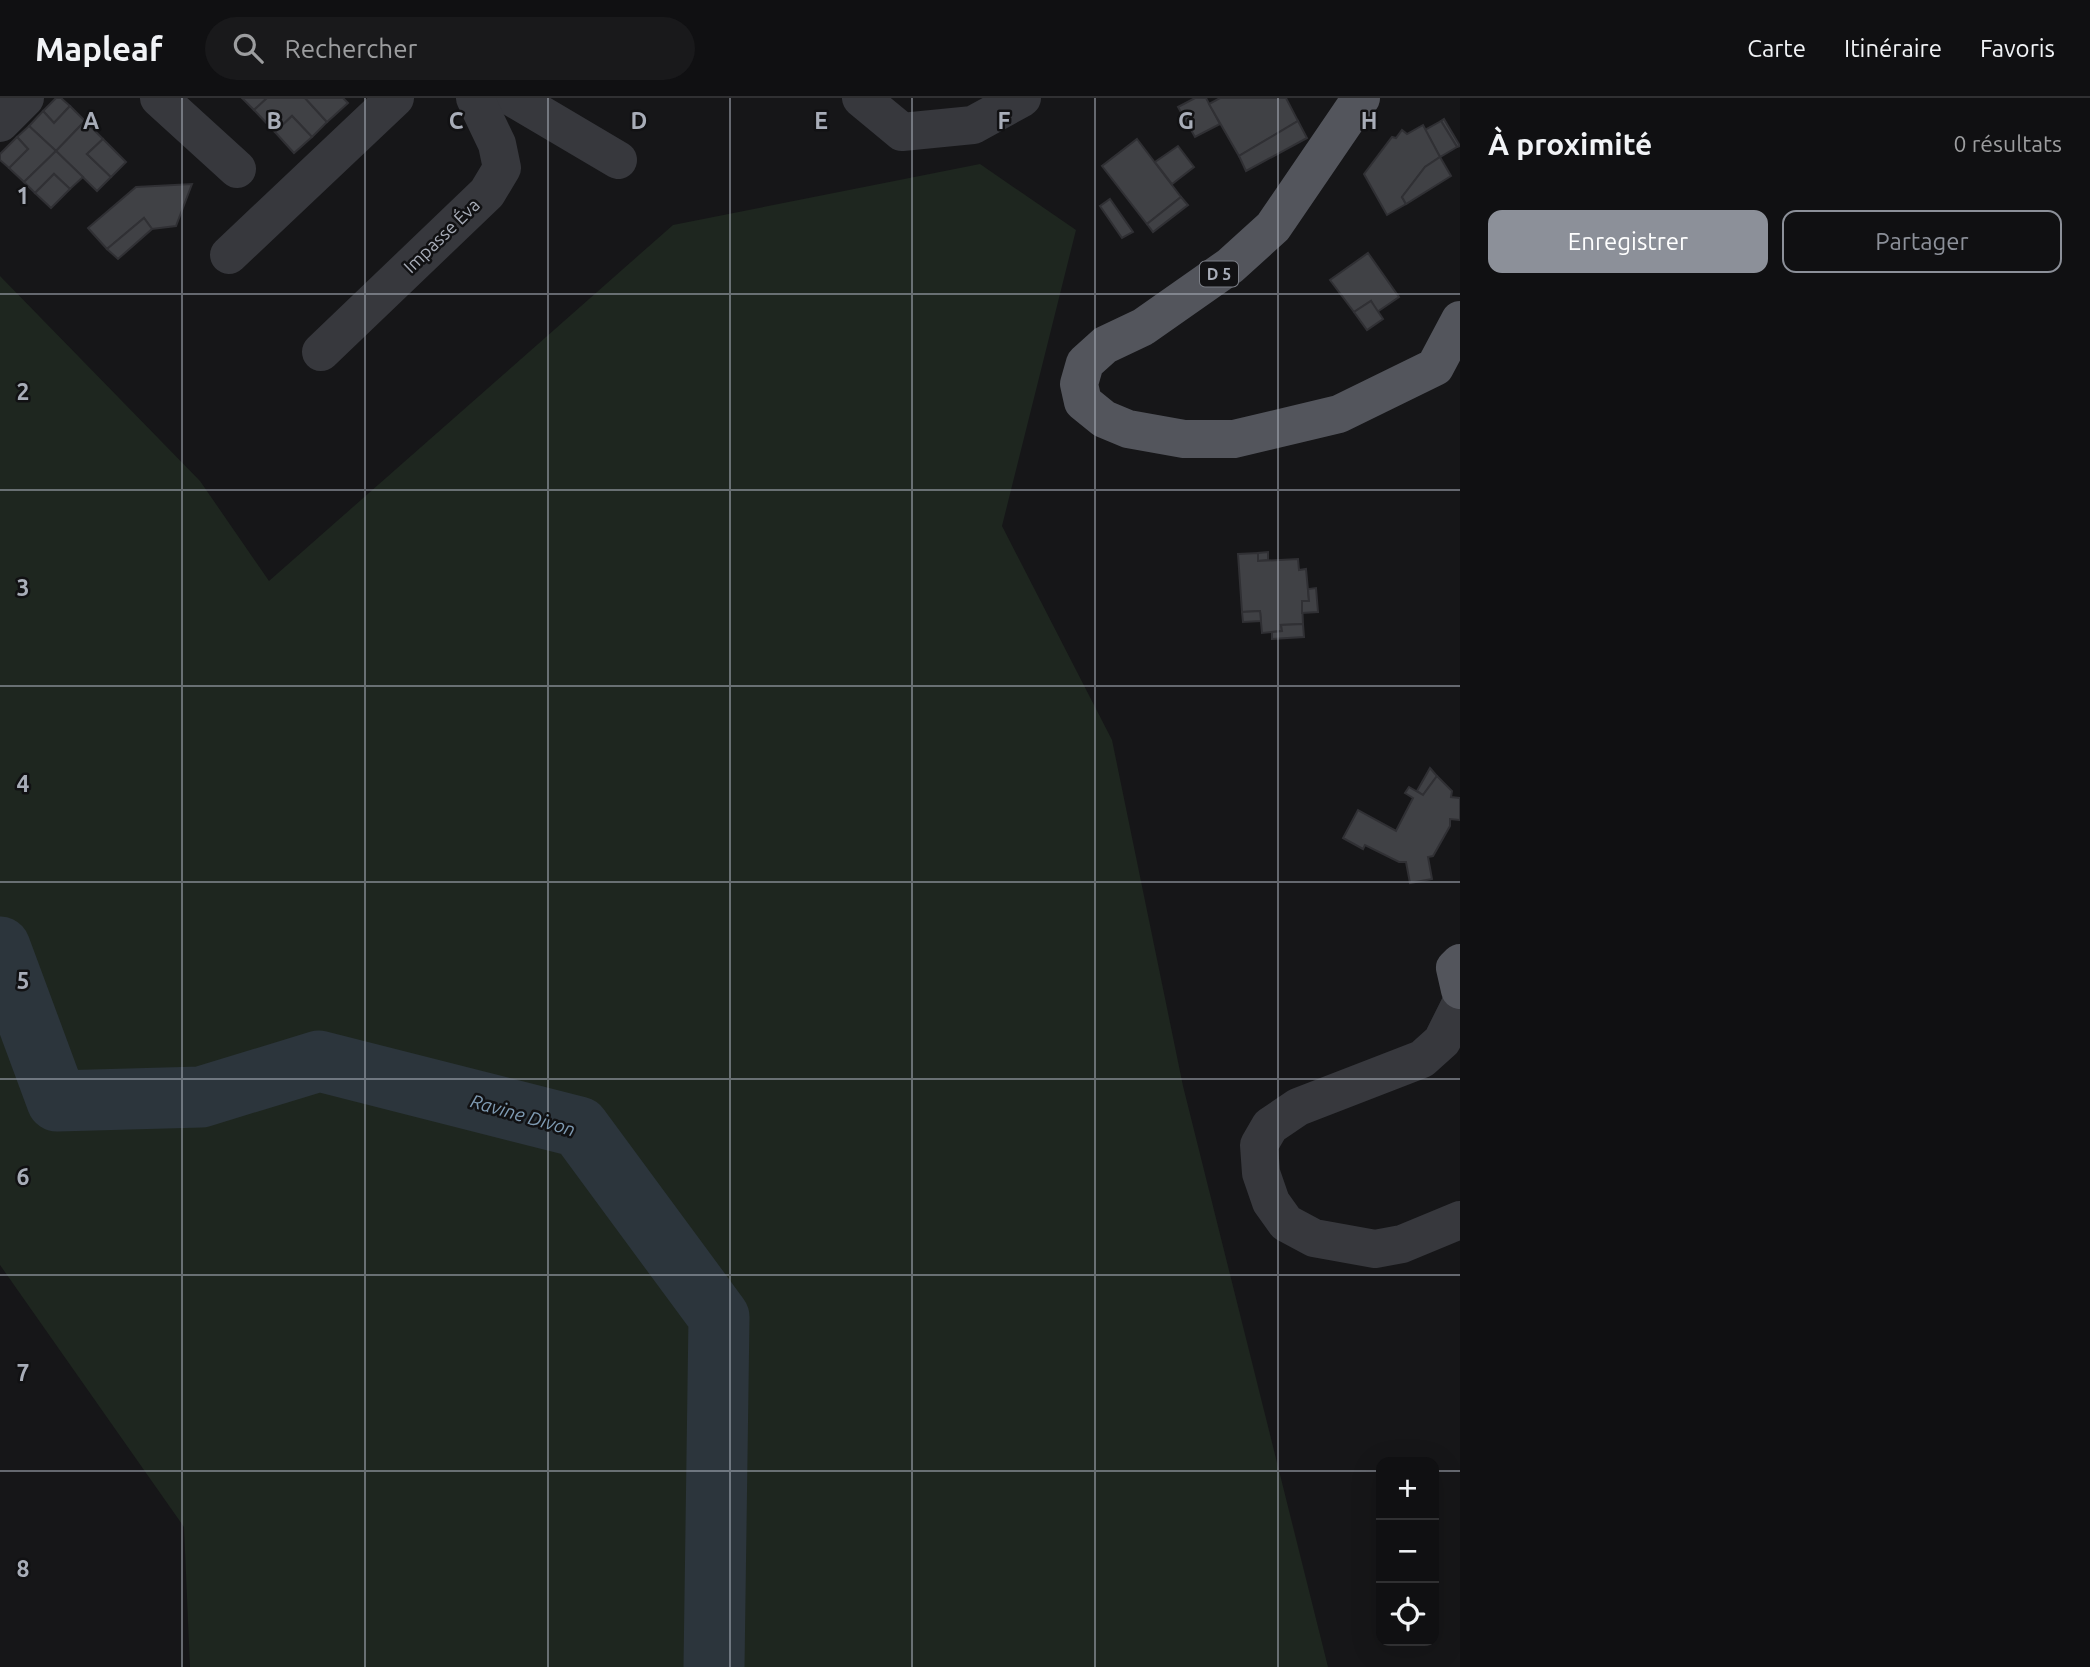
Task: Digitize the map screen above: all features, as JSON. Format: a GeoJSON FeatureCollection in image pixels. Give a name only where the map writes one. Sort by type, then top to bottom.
{"type":"FeatureCollection","features":[{"type":"Feature","properties":{"kind":"main road","name":"D 5"},"geometry":{"type":"LineString","coordinates":[[1361,98],[1273,227],[1230,266],[1143,327],[1105,345],[1085,363],[1079,384],[1083,402],[1104,419],[1128,429],[1184,439],[1234,439],[1339,414],[1435,367],[1460,320]]}},
{"type":"Feature","properties":{"kind":"main road"},"geometry":{"type":"LineString","coordinates":[[1460,963],[1455,968],[1460,990]]}},
{"type":"Feature","properties":{"kind":"street"},"geometry":{"type":"LineString","coordinates":[[0,122],[25,98]]}},
{"type":"Feature","properties":{"kind":"street"},"geometry":{"type":"LineString","coordinates":[[159,98],[237,170]]}},
{"type":"Feature","properties":{"kind":"street"},"geometry":{"type":"LineString","coordinates":[[229,255],[395,98]]}},
{"type":"Feature","properties":{"kind":"street","name":"Impasse Éva"},"geometry":{"type":"LineString","coordinates":[[321,352],[487,193],[502,168],[497,144],[475,98]]}},
{"type":"Feature","properties":{"kind":"street"},"geometry":{"type":"LineString","coordinates":[[513,98],[618,160]]}},
{"type":"Feature","properties":{"kind":"street"},"geometry":{"type":"LineString","coordinates":[[861,98],[902,132],[973,125],[1022,98]]}},
{"type":"Feature","properties":{"kind":"street"},"geometry":{"type":"LineString","coordinates":[[1460,1005],[1442,1041],[1422,1059],[1298,1107],[1270,1126],[1259,1146],[1261,1172],[1271,1202],[1286,1223],[1314,1238],[1375,1248],[1402,1244],[1460,1220]]}},
{"type":"Feature","properties":{"kind":"shaded area"},"geometry":{"type":"Polygon","coordinates":[[[980,164],[1076,230],[1002,526],[1112,740],[1183,1086],[1328,1667],[190,1667],[184,1527],[0,1265],[0,276],[200,481],[269,581],[673,225],[980,164]]]}},
{"type":"Feature","properties":{"kind":"building"},"geometry":{"type":"Polygon","coordinates":[[[56,98],[61,98],[70,106],[54,123],[43,111],[56,98]]]}},
{"type":"Feature","properties":{"kind":"building"},"geometry":{"type":"Polygon","coordinates":[[[242,98],[267,98],[254,110],[242,98]]]}},
{"type":"Feature","properties":{"kind":"building"},"geometry":{"type":"Polygon","coordinates":[[[267,98],[305,98],[327,122],[312,137],[292,116],[275,132],[254,110],[267,98]]]}},
{"type":"Feature","properties":{"kind":"building"},"geometry":{"type":"Polygon","coordinates":[[[305,98],[343,98],[348,103],[327,122],[305,98]]]}},
{"type":"Feature","properties":{"kind":"building"},"geometry":{"type":"Polygon","coordinates":[[[1195,98],[1206,98],[1220,124],[1195,137],[1178,107],[1195,98]]]}},
{"type":"Feature","properties":{"kind":"building"},"geometry":{"type":"Polygon","coordinates":[[[1220,98],[1286,98],[1298,121],[1239,156],[1209,104],[1220,98]]]}},
{"type":"Feature","properties":{"kind":"building"},"geometry":{"type":"Polygon","coordinates":[[[70,106],[85,121],[56,151],[29,126],[43,111],[54,123],[70,106]]]}},
{"type":"Feature","properties":{"kind":"building"},"geometry":{"type":"Polygon","coordinates":[[[292,116],[312,137],[294,153],[275,132],[292,116]]]}},
{"type":"Feature","properties":{"kind":"building"},"geometry":{"type":"Polygon","coordinates":[[[1444,119],[1460,146],[1457,147],[1441,121],[1444,119]]]}},
{"type":"Feature","properties":{"kind":"building"},"geometry":{"type":"Polygon","coordinates":[[[85,121],[103,139],[87,154],[111,177],[97,191],[56,151],[85,121]]]}},
{"type":"Feature","properties":{"kind":"building"},"geometry":{"type":"Polygon","coordinates":[[[1298,121],[1307,138],[1246,171],[1239,156],[1298,121]]]}},
{"type":"Feature","properties":{"kind":"building"},"geometry":{"type":"Polygon","coordinates":[[[1441,121],[1457,147],[1440,157],[1425,130],[1441,121]]]}},
{"type":"Feature","properties":{"kind":"building"},"geometry":{"type":"Polygon","coordinates":[[[1423,125],[1440,157],[1425,167],[1402,197],[1406,204],[1387,215],[1364,174],[1392,137],[1396,138],[1402,130],[1407,134],[1423,125]]]}},
{"type":"Feature","properties":{"kind":"building"},"geometry":{"type":"Polygon","coordinates":[[[29,126],[56,151],[24,182],[9,168],[28,149],[17,137],[29,126]]]}},
{"type":"Feature","properties":{"kind":"building"},"geometry":{"type":"Polygon","coordinates":[[[17,137],[28,149],[9,168],[0,160],[0,154],[17,137]]]}},
{"type":"Feature","properties":{"kind":"building"},"geometry":{"type":"Polygon","coordinates":[[[103,139],[126,162],[111,177],[87,154],[103,139]]]}},
{"type":"Feature","properties":{"kind":"building"},"geometry":{"type":"Polygon","coordinates":[[[1137,139],[1181,197],[1147,224],[1102,166],[1137,139]]]}},
{"type":"Feature","properties":{"kind":"building"},"geometry":{"type":"Polygon","coordinates":[[[1178,146],[1194,167],[1172,184],[1155,162],[1178,146]]]}},
{"type":"Feature","properties":{"kind":"building"},"geometry":{"type":"Polygon","coordinates":[[[56,151],[83,177],[70,189],[54,174],[35,193],[24,182],[56,151]]]}},
{"type":"Feature","properties":{"kind":"building"},"geometry":{"type":"Polygon","coordinates":[[[1440,157],[1451,176],[1406,204],[1402,197],[1425,167],[1440,157]]]}},
{"type":"Feature","properties":{"kind":"building"},"geometry":{"type":"Polygon","coordinates":[[[54,174],[70,189],[51,208],[35,193],[54,174]]]}},
{"type":"Feature","properties":{"kind":"building"},"geometry":{"type":"Polygon","coordinates":[[[192,184],[176,226],[152,229],[144,218],[107,249],[88,228],[136,187],[192,184]]]}},
{"type":"Feature","properties":{"kind":"building"},"geometry":{"type":"Polygon","coordinates":[[[1181,197],[1188,205],[1153,232],[1147,224],[1181,197]]]}},
{"type":"Feature","properties":{"kind":"building"},"geometry":{"type":"Polygon","coordinates":[[[1110,199],[1133,232],[1122,238],[1100,206],[1110,199]]]}},
{"type":"Feature","properties":{"kind":"building"},"geometry":{"type":"Polygon","coordinates":[[[144,218],[152,229],[118,259],[107,249],[144,218]]]}},
{"type":"Feature","properties":{"kind":"building"},"geometry":{"type":"Polygon","coordinates":[[[1368,253],[1399,297],[1377,312],[1371,301],[1354,312],[1330,280],[1368,253]]]}},
{"type":"Feature","properties":{"kind":"building"},"geometry":{"type":"Polygon","coordinates":[[[1371,301],[1383,319],[1367,330],[1354,312],[1371,301]]]}},
{"type":"Feature","properties":{"kind":"building"},"geometry":{"type":"Polygon","coordinates":[[[1268,552],[1268,560],[1258,561],[1258,553],[1268,552]]]}},
{"type":"Feature","properties":{"kind":"building"},"geometry":{"type":"Polygon","coordinates":[[[1258,553],[1258,561],[1298,559],[1299,570],[1306,569],[1309,601],[1302,601],[1303,624],[1281,625],[1282,631],[1262,633],[1260,611],[1242,612],[1238,554],[1258,553]]]}},
{"type":"Feature","properties":{"kind":"building"},"geometry":{"type":"Polygon","coordinates":[[[1316,588],[1318,612],[1302,613],[1302,601],[1309,601],[1308,589],[1316,588]]]}},
{"type":"Feature","properties":{"kind":"building"},"geometry":{"type":"Polygon","coordinates":[[[1260,611],[1261,621],[1243,622],[1242,612],[1260,611]]]}},
{"type":"Feature","properties":{"kind":"building"},"geometry":{"type":"Polygon","coordinates":[[[1303,624],[1304,637],[1272,639],[1272,632],[1282,631],[1281,625],[1303,624]]]}},
{"type":"Feature","properties":{"kind":"building"},"geometry":{"type":"Polygon","coordinates":[[[1430,768],[1437,776],[1423,795],[1417,791],[1430,768]]]}},
{"type":"Feature","properties":{"kind":"building"},"geometry":{"type":"Polygon","coordinates":[[[1437,776],[1452,791],[1451,797],[1460,798],[1460,820],[1450,819],[1450,826],[1433,856],[1428,857],[1432,879],[1410,883],[1406,862],[1399,862],[1365,845],[1363,849],[1343,838],[1358,810],[1396,831],[1413,798],[1405,793],[1409,787],[1423,795],[1437,776]]]}},
{"type":"Feature","properties":{"kind":"waterway","name":"Ravine Divon"},"geometry":{"type":"LineString","coordinates":[[0,947],[57,1101],[201,1097],[319,1061],[579,1127],[719,1317],[714,1667]]}}]}
